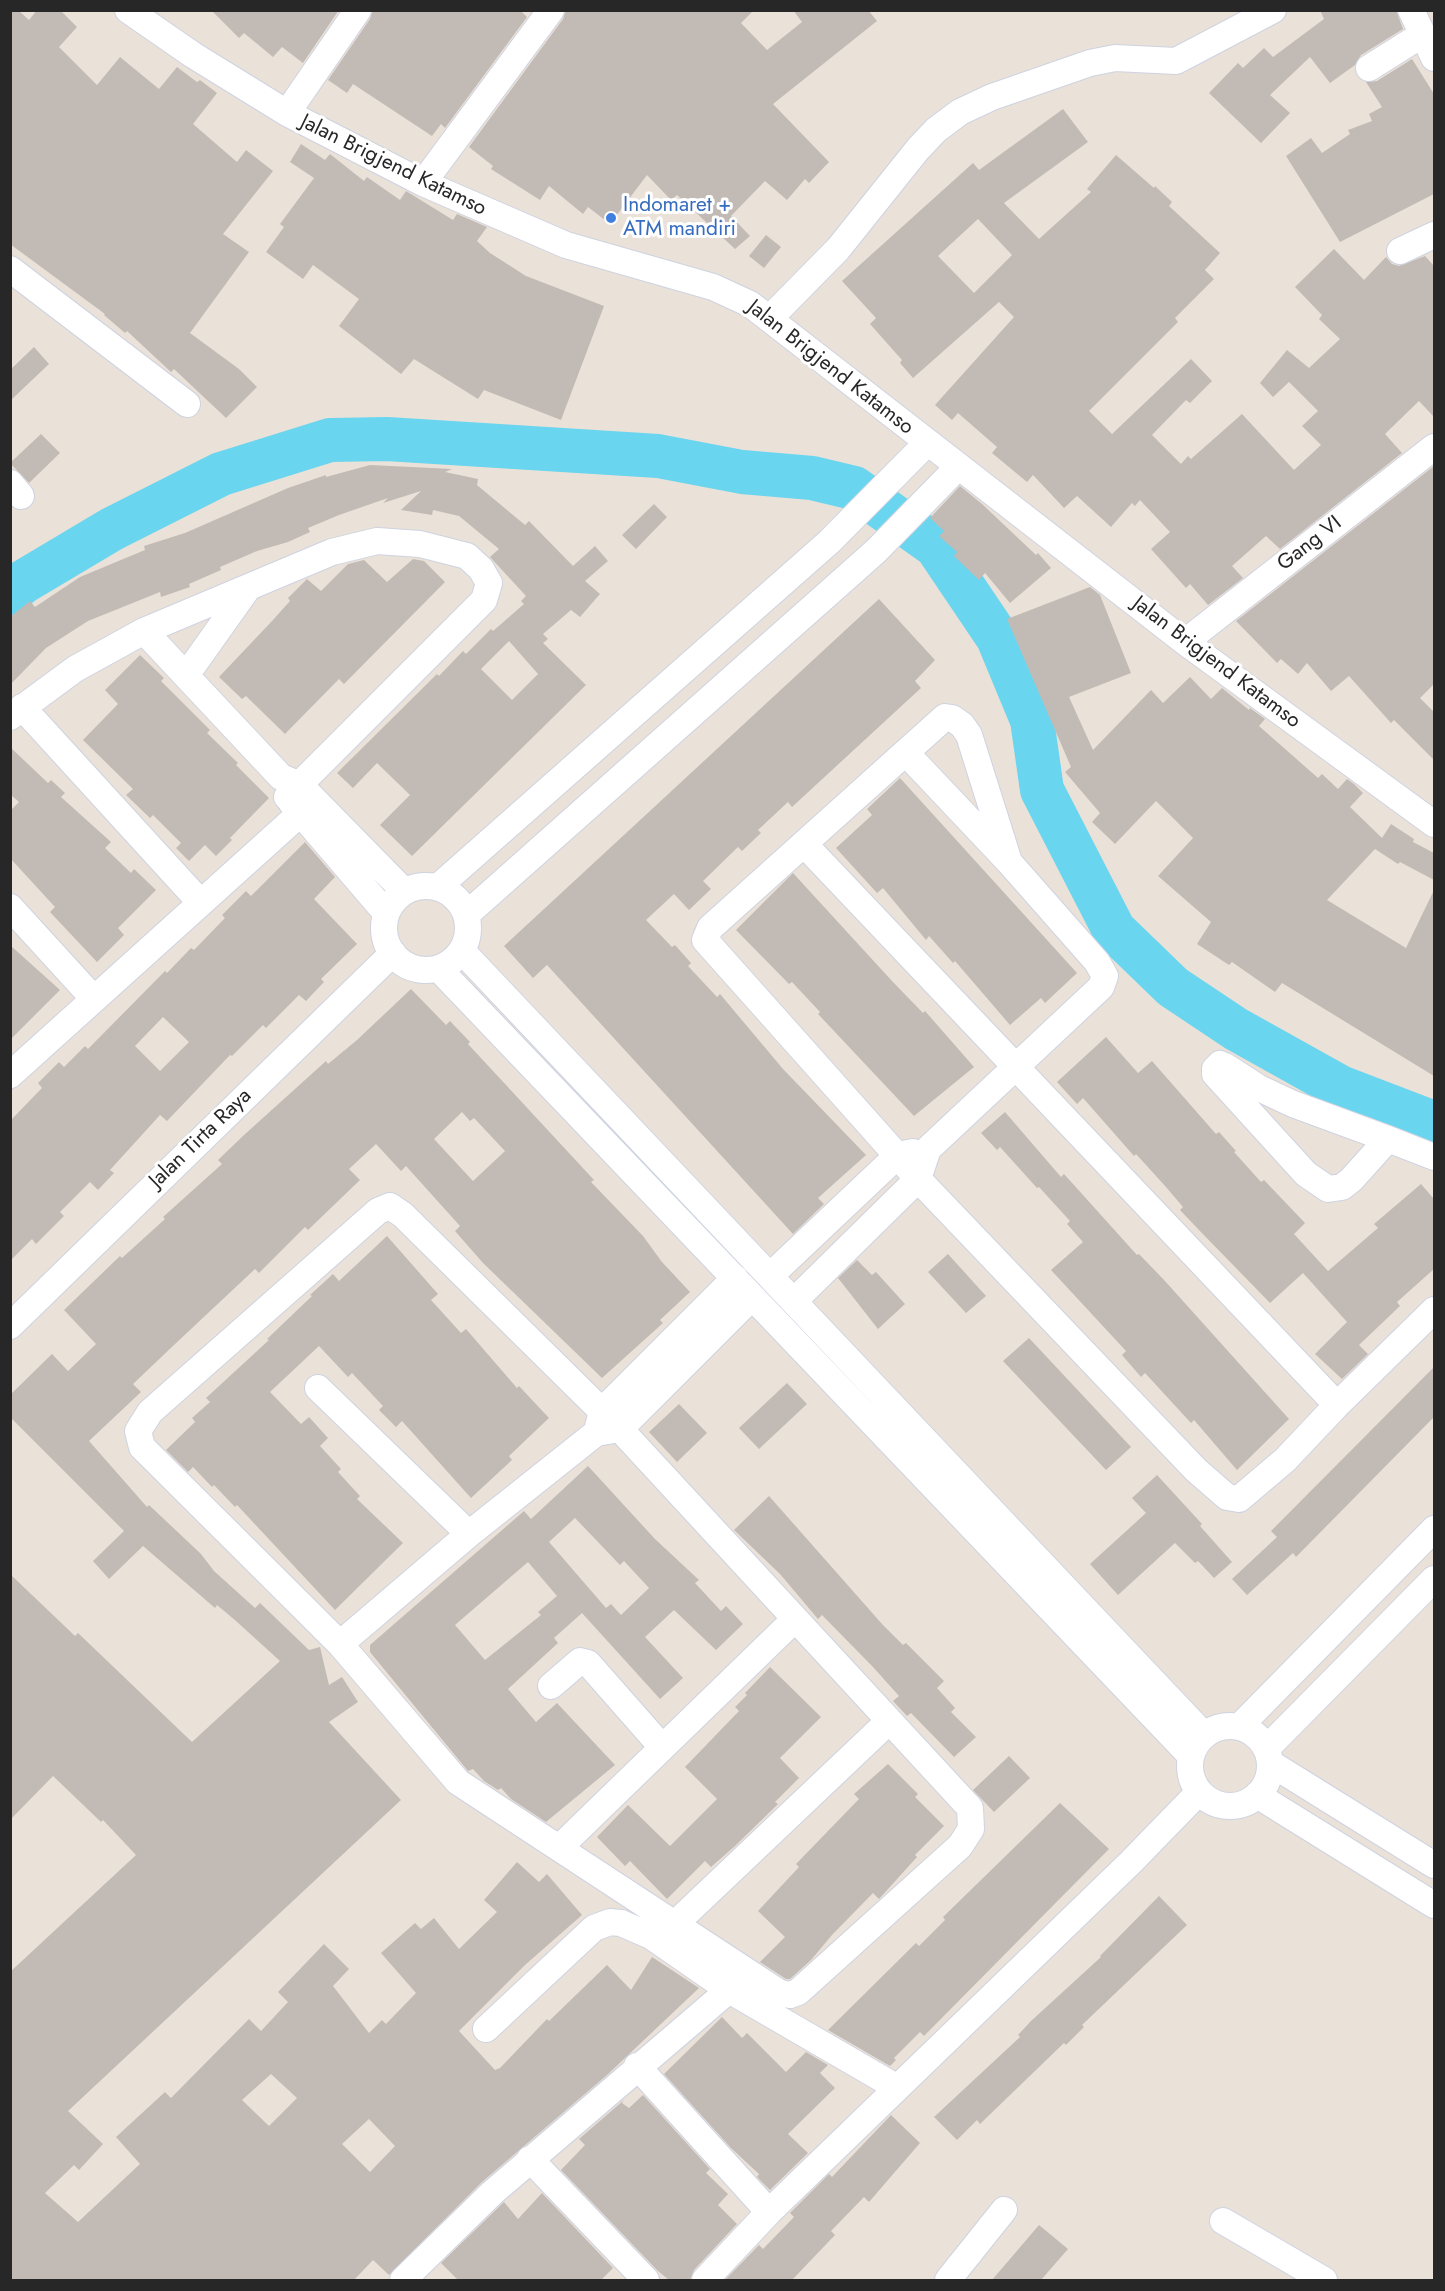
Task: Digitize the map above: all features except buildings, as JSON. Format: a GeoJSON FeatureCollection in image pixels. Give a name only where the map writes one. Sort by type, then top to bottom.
{"type":"FeatureCollection","features":[{"type":"Feature","properties":{"kind":"street"},"geometry":{"type":"LineString","coordinates":[[287,113],[358,10]]}},
{"type":"Feature","properties":{"kind":"street"},"geometry":{"type":"LineString","coordinates":[[423,183],[551,10]]}},
{"type":"Feature","properties":{"kind":"street"},"geometry":{"type":"LineString","coordinates":[[770,318],[838,249],[918,149],[936,130],[960,112],[992,97],[1090,63],[1115,58],[1176,61],[1273,10]]}},
{"type":"Feature","properties":{"kind":"street"},"geometry":{"type":"LineString","coordinates":[[1411,10],[1434,58]]}},
{"type":"Feature","properties":{"kind":"street","name":"Jalan Brigjend Katamso"},"geometry":{"type":"LineString","coordinates":[[142,14],[287,113],[423,183],[566,245],[713,287],[750,304],[1185,642],[1434,824]]}},
{"type":"Feature","properties":{"kind":"street"},"geometry":{"type":"LineString","coordinates":[[1369,68],[1423,34]]}},
{"type":"Feature","properties":{"kind":"street"},"geometry":{"type":"LineString","coordinates":[[1400,251],[1434,235]]}},
{"type":"Feature","properties":{"kind":"street"},"geometry":{"type":"LineString","coordinates":[[10,269],[187,404]]}},
{"type":"Feature","properties":{"kind":"street"},"geometry":{"type":"LineString","coordinates":[[438,887],[828,542],[927,443]]}},
{"type":"Feature","properties":{"kind":"street","name":"Gang VI"},"geometry":{"type":"LineString","coordinates":[[1185,642],[1434,447]]}},
{"type":"Feature","properties":{"kind":"street"},"geometry":{"type":"LineString","coordinates":[[467,914],[876,551],[958,467]]}},
{"type":"Feature","properties":{"kind":"street"},"geometry":{"type":"LineString","coordinates":[[10,1075],[201,903],[297,795],[484,600],[489,583],[481,569],[466,556],[420,544],[377,541],[332,552],[144,631],[75,669],[16,712],[201,903]]}},
{"type":"Feature","properties":{"kind":"street"},"geometry":{"type":"LineString","coordinates":[[828,542],[856,569]]}},
{"type":"Feature","properties":{"kind":"street"},"geometry":{"type":"LineString","coordinates":[[187,674],[248,588]]}},
{"type":"Feature","properties":{"kind":"street"},"geometry":{"type":"LineString","coordinates":[[760,602],[787,631]]}},
{"type":"Feature","properties":{"kind":"street"},"geometry":{"type":"LineString","coordinates":[[144,631],[187,674],[297,795],[386,913]]}},
{"type":"Feature","properties":{"kind":"street"},"geometry":{"type":"LineString","coordinates":[[1009,862],[969,735],[962,725],[952,718],[945,717],[710,928],[705,940],[918,1179],[1196,1470],[1227,1497],[1239,1499],[1285,1460],[1337,1405],[1434,1310]]}},
{"type":"Feature","properties":{"kind":"street"},"geometry":{"type":"LineString","coordinates":[[794,1301],[918,1179],[928,1149],[1101,987],[1105,976],[1097,962],[1009,862],[906,753]]}},
{"type":"Feature","properties":{"kind":"street"},"geometry":{"type":"LineString","coordinates":[[297,795],[404,891]]}},
{"type":"Feature","properties":{"kind":"street"},"geometry":{"type":"LineString","coordinates":[[804,844],[1337,1405]]}},
{"type":"Feature","properties":{"kind":"street"},"geometry":{"type":"LineString","coordinates":[[421,886],[438,887],[455,898],[467,914],[467,939],[462,951],[456,958],[439,969],[414,968],[402,963],[393,953],[385,934],[386,913],[393,901],[404,891],[421,886]]}},
{"type":"Feature","properties":{"kind":"street"},"geometry":{"type":"LineString","coordinates":[[10,907],[94,999]]}},
{"type":"Feature","properties":{"kind":"street"},"geometry":{"type":"LineString","coordinates":[[462,951],[794,1301],[1198,1746]]}},
{"type":"Feature","properties":{"kind":"street","name":"Jalan Tirta Raya"},"geometry":{"type":"LineString","coordinates":[[10,1326],[393,953]]}},
{"type":"Feature","properties":{"kind":"street"},"geometry":{"type":"LineString","coordinates":[[439,969],[735,1278],[1198,1746]]}},
{"type":"Feature","properties":{"kind":"street"},"geometry":{"type":"LineString","coordinates":[[1388,1139],[1351,1180],[1342,1187],[1328,1189],[1306,1174],[1215,1074],[1215,1069],[1220,1064],[1225,1066],[1259,1088],[1293,1104],[1388,1139],[1434,1157]]}},
{"type":"Feature","properties":{"kind":"street"},"geometry":{"type":"LineString","coordinates":[[770,1276],[898,1155],[928,1149]]}},
{"type":"Feature","properties":{"kind":"street"},"geometry":{"type":"LineString","coordinates":[[390,1206],[403,1215],[795,1619],[970,1808],[971,1829],[960,1846],[802,1990],[794,1994],[780,1993],[458,1782],[340,1644],[142,1447],[138,1431],[150,1412],[378,1211],[390,1206]]}},
{"type":"Feature","properties":{"kind":"street"},"geometry":{"type":"LineString","coordinates":[[606,1424],[735,1278]]}},
{"type":"Feature","properties":{"kind":"street"},"geometry":{"type":"LineString","coordinates":[[340,1644],[469,1534],[606,1424],[753,1296]]}},
{"type":"Feature","properties":{"kind":"street"},"geometry":{"type":"LineString","coordinates":[[318,1388],[469,1534]]}},
{"type":"Feature","properties":{"kind":"street"},"geometry":{"type":"LineString","coordinates":[[1239,1727],[1434,1529]]}},
{"type":"Feature","properties":{"kind":"street"},"geometry":{"type":"LineString","coordinates":[[1434,1579],[1268,1756],[1266,1782],[1257,1795],[1241,1805],[1218,1804],[1199,1792],[1190,1768],[1198,1746],[1221,1727],[1239,1727],[1256,1736],[1268,1756],[1434,1865]]}},
{"type":"Feature","properties":{"kind":"street"},"geometry":{"type":"LineString","coordinates":[[560,1847],[661,1746],[795,1619]]}},
{"type":"Feature","properties":{"kind":"street"},"geometry":{"type":"LineString","coordinates":[[551,1686],[580,1661],[588,1663],[661,1746]]}},
{"type":"Feature","properties":{"kind":"street"},"geometry":{"type":"LineString","coordinates":[[676,1923],[889,1720]]}},
{"type":"Feature","properties":{"kind":"street"},"geometry":{"type":"LineString","coordinates":[[705,2280],[769,2212],[896,2087],[927,2061],[1199,1792]]}},
{"type":"Feature","properties":{"kind":"street"},"geometry":{"type":"LineString","coordinates":[[1257,1795],[1434,1905]]}},
{"type":"Feature","properties":{"kind":"street"},"geometry":{"type":"LineString","coordinates":[[486,2029],[594,1928],[610,1922],[621,1923],[651,1936],[729,1989],[896,2087]]}},
{"type":"Feature","properties":{"kind":"street"},"geometry":{"type":"LineString","coordinates":[[403,2280],[530,2159],[729,1989]]}},
{"type":"Feature","properties":{"kind":"street"},"geometry":{"type":"LineString","coordinates":[[637,2066],[769,2212]]}},
{"type":"Feature","properties":{"kind":"street"},"geometry":{"type":"LineString","coordinates":[[530,2159],[646,2280]]}},
{"type":"Feature","properties":{"kind":"street"},"geometry":{"type":"LineString","coordinates":[[948,2280],[1004,2210]]}},
{"type":"Feature","properties":{"kind":"street"},"geometry":{"type":"LineString","coordinates":[[1223,2221],[1324,2280]]}},
{"type":"Feature","properties":{"kind":"waterway"},"geometry":{"type":"LineString","coordinates":[[10,593],[23,582],[112,529],[221,474],[330,440],[387,439],[658,456],[742,472],[812,478],[854,488],[936,546],[998,638],[1032,720],[1042,790],[1114,930],[1173,987],[1236,1029],[1340,1087],[1434,1123]]}},
{"type":"Feature","properties":{"kind":"place","name":"Indomaret + ATM mandiri"},"geometry":{"type":"Point","coordinates":[611,218]}}]}
